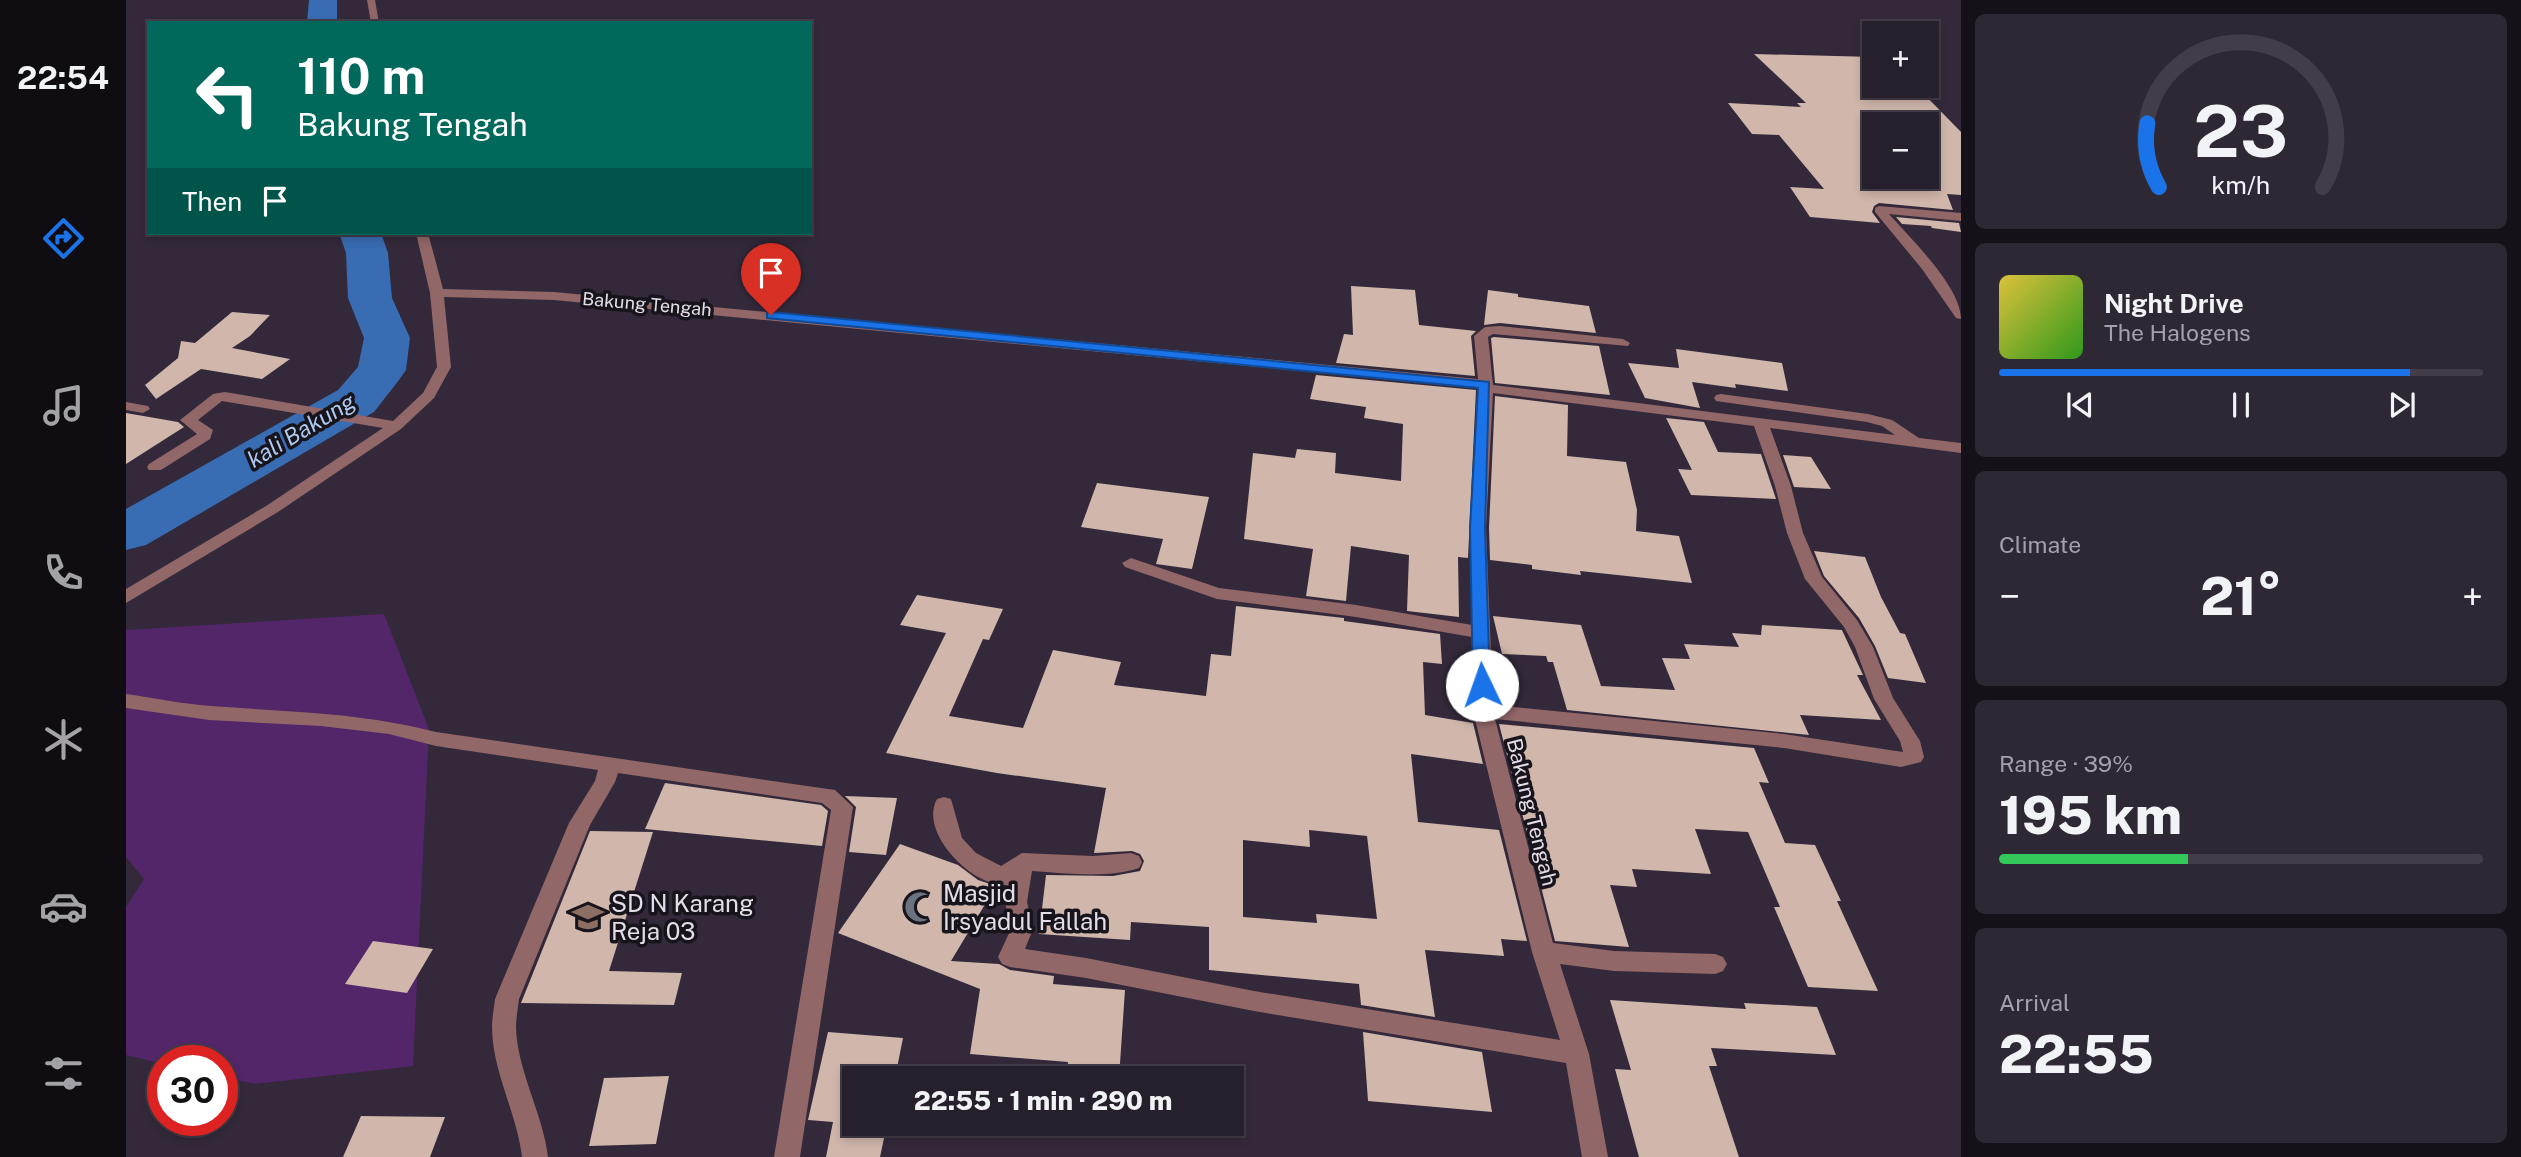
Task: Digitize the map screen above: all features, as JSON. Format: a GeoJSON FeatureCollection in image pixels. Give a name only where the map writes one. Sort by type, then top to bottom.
{"type":"FeatureCollection","features":[{"type":"Feature","properties":{"kind":"street"},"geometry":{"type":"LineString","coordinates":[[372,0],[375,21]]}},
{"type":"Feature","properties":{"kind":"street"},"geometry":{"type":"LineString","coordinates":[[1961,217],[1879,210],[1927,266],[1961,315]]}},
{"type":"Feature","properties":{"kind":"street"},"geometry":{"type":"LineString","coordinates":[[126,597],[165,571],[272,509],[396,426],[429,395],[444,367],[437,293],[422,235]]}},
{"type":"Feature","properties":{"kind":"street","name":"Bakung Tengah"},"geometry":{"type":"LineString","coordinates":[[437,293],[555,296],[1485,386],[1919,444],[1961,447]]}},
{"type":"Feature","properties":{"kind":"street","name":"Bakung Tengah"},"geometry":{"type":"LineString","coordinates":[[1595,1157],[1577,1054],[1544,952],[1483,711],[1478,528],[1485,386],[1481,336],[1490,330],[1622,344]]}},
{"type":"Feature","properties":{"kind":"street"},"geometry":{"type":"LineString","coordinates":[[155,467],[205,436],[205,429],[188,420],[218,397],[233,397],[396,426]]}},
{"type":"Feature","properties":{"kind":"street"},"geometry":{"type":"LineString","coordinates":[[1721,398],[1876,420],[1887,423],[1919,444]]}},
{"type":"Feature","properties":{"kind":"street"},"geometry":{"type":"LineString","coordinates":[[126,406],[143,409]]}},
{"type":"Feature","properties":{"kind":"street"},"geometry":{"type":"LineString","coordinates":[[1483,711],[1784,741],[1901,761],[1914,757],[1910,741],[1884,699],[1864,647],[1851,624],[1828,599],[1809,568],[1795,533],[1783,486],[1760,421]]}},
{"type":"Feature","properties":{"kind":"street"},"geometry":{"type":"LineString","coordinates":[[1130,563],[1217,593],[1356,611],[1479,632]]}},
{"type":"Feature","properties":{"kind":"street"},"geometry":{"type":"LineString","coordinates":[[126,701],[209,713],[389,726],[436,739],[828,796],[842,807],[787,1157]]}},
{"type":"Feature","properties":{"kind":"street"},"geometry":{"type":"LineString","coordinates":[[535,1157],[529,1122],[510,1060],[504,1028],[507,999],[580,823],[604,782],[610,764]]}},
{"type":"Feature","properties":{"kind":"street"},"geometry":{"type":"LineString","coordinates":[[944,805],[944,822],[957,848],[968,860],[1004,877],[1022,862],[1093,865],[1131,862]]}},
{"type":"Feature","properties":{"kind":"street"},"geometry":{"type":"LineString","coordinates":[[1022,862],[1016,902],[1022,929],[1010,957],[1086,968],[1254,1001],[1577,1054]]}},
{"type":"Feature","properties":{"kind":"street"},"geometry":{"type":"LineString","coordinates":[[1544,952],[1614,961],[1715,964]]}},
{"type":"Feature","properties":{"kind":"shaded area"},"geometry":{"type":"Polygon","coordinates":[[[384,614],[429,729],[413,1066],[255,1084],[238,1080],[238,1045],[147,1045],[147,1060],[126,1055],[126,907],[144,879],[126,857],[126,630],[384,614]]]}},
{"type":"Feature","properties":{"kind":"building"},"geometry":{"type":"Polygon","coordinates":[[[1754,54],[1862,57],[1862,98],[1928,98],[1961,132],[1961,195],[1947,194],[1953,210],[1879,203],[1874,206],[1872,212],[1880,223],[1810,217],[1790,187],[1824,189],[1779,135],[1752,134],[1728,103],[1801,107],[1797,103],[1806,103],[1754,54]]]}},
{"type":"Feature","properties":{"kind":"building"},"geometry":{"type":"Polygon","coordinates":[[[1896,217],[1959,223],[1961,232],[1902,224],[1896,217]]]}},
{"type":"Feature","properties":{"kind":"building"},"geometry":{"type":"Polygon","coordinates":[[[1351,286],[1415,290],[1419,325],[1476,331],[1471,336],[1475,376],[1336,363],[1344,334],[1353,335],[1351,286]]]}},
{"type":"Feature","properties":{"kind":"building"},"geometry":{"type":"Polygon","coordinates":[[[1488,290],[1518,294],[1518,297],[1589,306],[1596,333],[1500,323],[1484,325],[1488,290]]]}},
{"type":"Feature","properties":{"kind":"building"},"geometry":{"type":"Polygon","coordinates":[[[232,312],[270,315],[250,336],[232,348],[290,359],[262,379],[201,369],[156,399],[145,385],[178,358],[181,341],[195,343],[232,312]]]}},
{"type":"Feature","properties":{"kind":"building"},"geometry":{"type":"Polygon","coordinates":[[[1491,338],[1599,346],[1610,395],[1495,383],[1491,338]]]}},
{"type":"Feature","properties":{"kind":"building"},"geometry":{"type":"Polygon","coordinates":[[[1676,349],[1782,363],[1788,391],[1692,382],[1700,408],[1645,398],[1628,363],[1679,368],[1676,349]]]}},
{"type":"Feature","properties":{"kind":"building"},"geometry":{"type":"Polygon","coordinates":[[[1316,375],[1476,390],[1468,558],[1458,557],[1459,617],[1407,611],[1409,555],[1351,546],[1346,601],[1306,596],[1313,549],[1244,539],[1253,453],[1295,458],[1297,449],[1336,453],[1335,473],[1401,481],[1403,424],[1364,418],[1366,407],[1310,399],[1316,375]]]}},
{"type":"Feature","properties":{"kind":"building"},"geometry":{"type":"Polygon","coordinates":[[[1495,396],[1568,405],[1567,456],[1626,462],[1637,510],[1636,531],[1679,536],[1692,583],[1580,571],[1581,575],[1490,560],[1495,396]]]}},
{"type":"Feature","properties":{"kind":"building"},"geometry":{"type":"Polygon","coordinates":[[[126,413],[178,422],[184,427],[126,464],[126,413]]]}},
{"type":"Feature","properties":{"kind":"building"},"geometry":{"type":"Polygon","coordinates":[[[1666,418],[1704,422],[1718,452],[1761,454],[1776,499],[1691,495],[1678,469],[1692,470],[1666,418]]]}},
{"type":"Feature","properties":{"kind":"building"},"geometry":{"type":"Polygon","coordinates":[[[1783,455],[1811,457],[1831,489],[1794,487],[1783,455]]]}},
{"type":"Feature","properties":{"kind":"building"},"geometry":{"type":"Polygon","coordinates":[[[1097,483],[1209,497],[1192,569],[1156,564],[1163,539],[1081,527],[1097,483]]]}},
{"type":"Feature","properties":{"kind":"building"},"geometry":{"type":"Polygon","coordinates":[[[1814,551],[1865,557],[1881,597],[1900,633],[1905,634],[1926,683],[1888,678],[1875,646],[1859,618],[1824,576],[1814,551]]]}},
{"type":"Feature","properties":{"kind":"building"},"geometry":{"type":"Polygon","coordinates":[[[917,595],[1003,609],[989,640],[983,639],[949,716],[1023,728],[1053,650],[1121,662],[1114,685],[1206,696],[1211,654],[1231,656],[1236,606],[1344,618],[1344,621],[1440,634],[1442,664],[1423,662],[1425,715],[1473,723],[1483,764],[1411,754],[1418,822],[1499,830],[1527,941],[1501,939],[1504,956],[1425,950],[1435,1017],[1361,1005],[1359,984],[1209,970],[1209,927],[1131,922],[1130,940],[1039,934],[1046,875],[1113,876],[1140,871],[1144,861],[1140,854],[1132,851],[1094,853],[1106,788],[997,773],[886,753],[946,633],[900,625],[917,595]],[[1309,830],[1310,847],[1243,840],[1243,917],[1317,923],[1316,914],[1377,919],[1367,836],[1309,830]]]}},
{"type":"Feature","properties":{"kind":"building"},"geometry":{"type":"Polygon","coordinates":[[[1493,616],[1581,625],[1601,686],[1675,690],[1662,658],[1690,659],[1684,644],[1739,647],[1732,633],[1761,635],[1762,625],[1842,630],[1863,675],[1857,675],[1881,720],[1800,715],[1809,735],[1567,710],[1553,662],[1548,662],[1546,656],[1502,654],[1493,616]]]}},
{"type":"Feature","properties":{"kind":"building"},"geometry":{"type":"Polygon","coordinates":[[[1499,724],[1754,748],[1769,783],[1759,782],[1785,843],[1815,845],[1878,991],[1808,987],[1774,907],[1780,907],[1748,832],[1695,829],[1711,874],[1632,869],[1637,887],[1610,885],[1629,947],[1555,941],[1499,724]]]}},
{"type":"Feature","properties":{"kind":"building","name":"SD N Karang Reja 03"},"geometry":{"type":"Polygon","coordinates":[[[665,783],[821,805],[828,811],[822,846],[645,829],[665,783]]]}},
{"type":"Feature","properties":{"kind":"building"},"geometry":{"type":"Polygon","coordinates":[[[845,796],[897,798],[886,855],[849,852],[856,807],[845,796]]]}},
{"type":"Feature","properties":{"kind":"building","name":"SD N Karang Reja 03"},"geometry":{"type":"Polygon","coordinates":[[[590,831],[653,832],[609,971],[682,973],[674,1005],[521,1003],[590,831]]]}},
{"type":"Feature","properties":{"kind":"building"},"geometry":{"type":"Polygon","coordinates":[[[900,844],[958,865],[978,880],[996,886],[951,961],[999,964],[1010,970],[1054,976],[1053,984],[1125,990],[1120,1066],[1068,1066],[1068,1062],[970,1054],[980,989],[838,933],[900,844]]]}},
{"type":"Feature","properties":{"kind":"building"},"geometry":{"type":"Polygon","coordinates":[[[373,941],[433,949],[407,993],[345,984],[373,941]]]}},
{"type":"Feature","properties":{"kind":"building"},"geometry":{"type":"Polygon","coordinates":[[[1610,1000],[1746,1009],[1744,1003],[1817,1007],[1836,1055],[1711,1048],[1717,1066],[1709,1066],[1739,1157],[1639,1157],[1615,1069],[1631,1070],[1610,1000]]]}},
{"type":"Feature","properties":{"kind":"building"},"geometry":{"type":"Polygon","coordinates":[[[828,1032],[903,1038],[897,1066],[842,1066],[842,1136],[884,1136],[880,1157],[826,1157],[833,1122],[808,1120],[828,1032]]]}},
{"type":"Feature","properties":{"kind":"building"},"geometry":{"type":"Polygon","coordinates":[[[1363,1032],[1482,1052],[1492,1112],[1368,1101],[1363,1032]]]}},
{"type":"Feature","properties":{"kind":"building"},"geometry":{"type":"Polygon","coordinates":[[[669,1076],[656,1144],[589,1146],[604,1078],[669,1076]]]}},
{"type":"Feature","properties":{"kind":"building"},"geometry":{"type":"Polygon","coordinates":[[[361,1116],[445,1117],[430,1157],[343,1157],[361,1116]]]}},
{"type":"Feature","properties":{"kind":"waterway","name":"kali Bakung"},"geometry":{"type":"LineString","coordinates":[[322,21],[323,0]]}},
{"type":"Feature","properties":{"kind":"waterway","name":"kali Bakung"},"geometry":{"type":"LineString","coordinates":[[126,533],[356,401],[382,370],[387,338],[370,298],[367,253],[361,235]]}},
{"type":"Feature","properties":{"kind":"place","name":"Masjid Irsyadul Fallah"},"geometry":{"type":"Point","coordinates":[920,907]}},
{"type":"Feature","properties":{"kind":"place","name":"SD N Karang Reja 03"},"geometry":{"type":"Point","coordinates":[588,917]}},
{"type":"Feature","properties":{"kind":"route"},"geometry":{"type":"LineString","coordinates":[[771,315],[1485,384],[1478,528],[1482,685]]}}]}
